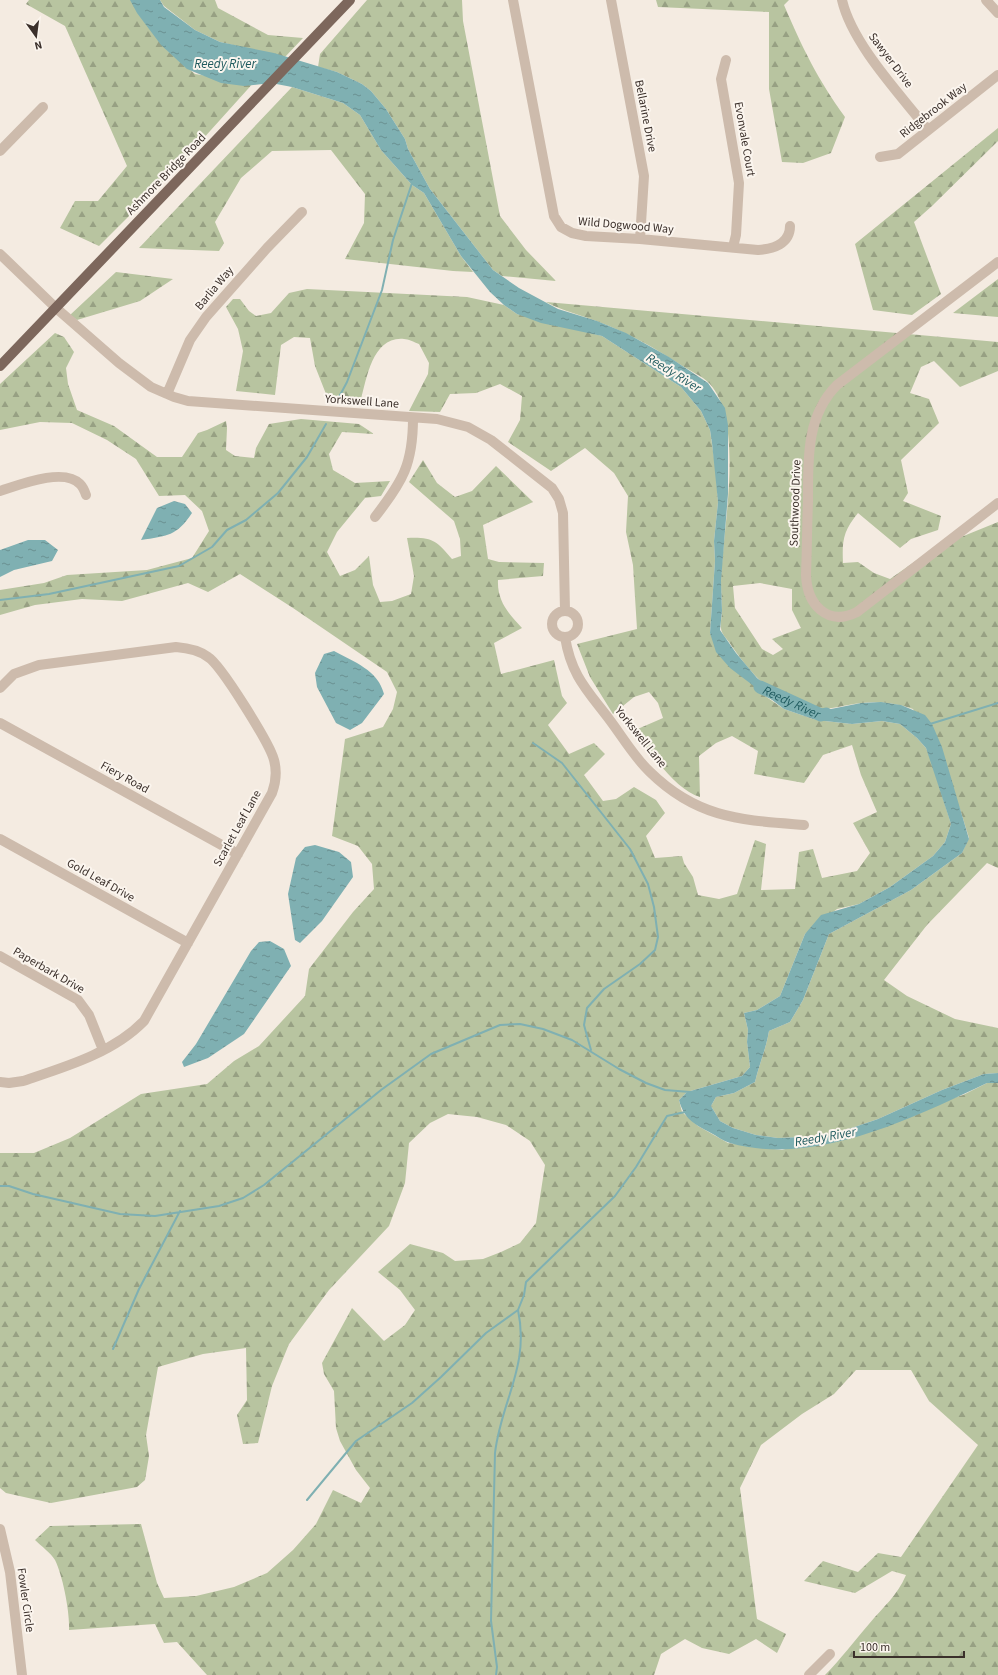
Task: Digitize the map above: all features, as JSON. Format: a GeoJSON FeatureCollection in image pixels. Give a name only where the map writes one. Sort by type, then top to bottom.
{"type":"FeatureCollection","features":[{"type":"Feature","properties":{"kind":"main road","name":"Ashmore Bridge Road"},"geometry":{"type":"LineString","coordinates":[[0,366],[261,95],[350,0]]}},
{"type":"Feature","properties":{"kind":"street","name":"Wild Dogwood Way"},"geometry":{"type":"LineString","coordinates":[[513,0],[555,219],[561,227],[572,233],[758,250],[773,248],[783,242],[790,233],[790,226]]}},
{"type":"Feature","properties":{"kind":"street","name":"Bellarine Drive"},"geometry":{"type":"LineString","coordinates":[[611,0],[644,176],[640,239]]}},
{"type":"Feature","properties":{"kind":"street","name":"Sawyer Drive"},"geometry":{"type":"LineString","coordinates":[[842,0],[850,25],[862,45],[928,130]]}},
{"type":"Feature","properties":{"kind":"street"},"geometry":{"type":"LineString","coordinates":[[986,0],[998,13]]}},
{"type":"Feature","properties":{"kind":"street","name":"Evonvale Court"},"geometry":{"type":"LineString","coordinates":[[726,60],[721,79],[740,183],[736,235],[733,247]]}},
{"type":"Feature","properties":{"kind":"street","name":"Ridgebrook Way"},"geometry":{"type":"LineString","coordinates":[[880,157],[898,154],[998,75]]}},
{"type":"Feature","properties":{"kind":"street"},"geometry":{"type":"LineString","coordinates":[[0,151],[43,107]]}},
{"type":"Feature","properties":{"kind":"street","name":"Barlia Way"},"geometry":{"type":"LineString","coordinates":[[167,394],[190,340],[206,317],[256,260],[302,212]]}},
{"type":"Feature","properties":{"kind":"street","name":"Yorkswell Lane"},"geometry":{"type":"LineString","coordinates":[[0,254],[56,308],[119,363],[151,387],[167,394],[188,400],[453,422],[480,432],[552,488],[559,499],[564,513],[565,611]]}},
{"type":"Feature","properties":{"kind":"street","name":"Southwood Drive"},"geometry":{"type":"LineString","coordinates":[[998,262],[837,385],[825,399],[813,426],[809,449],[806,575],[808,593],[811,600],[819,610],[831,616],[847,616],[858,612],[998,503]]}},
{"type":"Feature","properties":{"kind":"street"},"geometry":{"type":"LineString","coordinates":[[375,517],[405,472],[412,447],[413,418]]}},
{"type":"Feature","properties":{"kind":"street"},"geometry":{"type":"LineString","coordinates":[[0,491],[59,476],[71,479],[80,484],[86,495]]}},
{"type":"Feature","properties":{"kind":"street"},"geometry":{"type":"LineString","coordinates":[[565,611],[574,615],[578,623],[576,631],[565,637],[556,634],[552,623],[555,615],[565,611]]}},
{"type":"Feature","properties":{"kind":"street","name":"Yorkswell Lane"},"geometry":{"type":"LineString","coordinates":[[565,637],[568,654],[578,677],[642,763],[664,784],[684,799],[706,809],[727,816],[747,820],[804,825]]}},
{"type":"Feature","properties":{"kind":"street","name":"Scarlet Leaf Lane"},"geometry":{"type":"LineString","coordinates":[[0,688],[14,674],[39,665],[176,647],[192,649],[208,657],[221,671],[265,741],[272,755],[276,778],[272,793],[144,1021],[125,1039],[103,1050],[23,1080],[9,1083],[0,1082]]}},
{"type":"Feature","properties":{"kind":"street","name":"Fiery Road"},"geometry":{"type":"LineString","coordinates":[[0,723],[238,854]]}},
{"type":"Feature","properties":{"kind":"street","name":"Gold Leaf Drive"},"geometry":{"type":"LineString","coordinates":[[0,839],[188,943]]}},
{"type":"Feature","properties":{"kind":"street","name":"Paperbark Drive"},"geometry":{"type":"LineString","coordinates":[[0,956],[78,1000],[89,1015],[103,1050]]}},
{"type":"Feature","properties":{"kind":"street","name":"Fowler Circle"},"geometry":{"type":"LineString","coordinates":[[0,1529],[10,1572],[22,1675]]}},
{"type":"Feature","properties":{"kind":"street"},"geometry":{"type":"LineString","coordinates":[[809,1675],[830,1654]]}},
{"type":"Feature","properties":{"kind":"green space"},"geometry":{"type":"Polygon","coordinates":[[[29,0],[133,0],[168,51],[195,74],[220,78],[257,79],[174,171],[99,246],[60,228],[75,201],[98,201],[127,166],[65,26],[26,4],[29,0]]]}},
{"type":"Feature","properties":{"kind":"green space"},"geometry":{"type":"Polygon","coordinates":[[[160,0],[215,0],[218,8],[268,35],[303,38],[285,57],[220,42],[195,30],[164,6],[160,0]]]}},
{"type":"Feature","properties":{"kind":"green space"},"geometry":{"type":"Polygon","coordinates":[[[367,0],[462,0],[463,21],[500,216],[526,250],[556,281],[502,276],[493,270],[430,189],[408,149],[405,139],[386,109],[371,91],[362,84],[337,72],[318,67],[320,54],[367,0]]]}},
{"type":"Feature","properties":{"kind":"green space"},"geometry":{"type":"Polygon","coordinates":[[[656,0],[789,0],[784,5],[797,35],[811,63],[845,117],[831,153],[803,163],[782,162],[769,89],[769,12],[658,7],[656,0]]]}},
{"type":"Feature","properties":{"kind":"green space"},"geometry":{"type":"Polygon","coordinates":[[[292,87],[343,103],[360,115],[381,150],[412,185],[424,193],[461,256],[473,272],[345,259],[364,223],[365,194],[331,150],[272,151],[241,178],[215,222],[224,243],[219,251],[139,248],[292,87]]]}},
{"type":"Feature","properties":{"kind":"green space"},"geometry":{"type":"Polygon","coordinates":[[[998,128],[998,141],[914,222],[941,294],[912,315],[873,310],[855,244],[998,128]]]}},
{"type":"Feature","properties":{"kind":"green space"},"geometry":{"type":"Polygon","coordinates":[[[116,272],[173,279],[140,301],[77,320],[70,315],[116,272]]]}},
{"type":"Feature","properties":{"kind":"green space"},"geometry":{"type":"Polygon","coordinates":[[[998,279],[998,317],[953,313],[998,279]]]}},
{"type":"Feature","properties":{"kind":"green space"},"geometry":{"type":"Polygon","coordinates":[[[307,289],[467,297],[504,305],[517,314],[602,336],[681,387],[701,411],[710,430],[716,472],[718,502],[714,541],[715,561],[710,633],[762,694],[784,709],[813,719],[825,721],[852,724],[882,721],[900,724],[917,738],[926,748],[951,824],[945,842],[933,856],[890,887],[859,904],[837,909],[805,934],[780,996],[757,1010],[744,1013],[748,1030],[747,1042],[750,1067],[742,1076],[687,1092],[679,1100],[682,1112],[698,1126],[728,1143],[782,1150],[963,1095],[987,1083],[998,1083],[998,1675],[825,1675],[890,1601],[899,1589],[906,1575],[892,1571],[855,1593],[804,1581],[823,1561],[858,1572],[878,1553],[901,1557],[978,1445],[929,1401],[911,1370],[856,1370],[834,1394],[802,1414],[761,1445],[740,1488],[757,1619],[786,1634],[777,1653],[756,1639],[729,1654],[702,1648],[685,1639],[661,1654],[654,1675],[207,1675],[177,1642],[164,1643],[155,1624],[69,1630],[65,1595],[58,1567],[51,1555],[35,1540],[50,1526],[141,1524],[157,1583],[164,1598],[196,1596],[234,1587],[267,1573],[293,1550],[316,1524],[333,1490],[361,1503],[370,1488],[356,1470],[340,1441],[336,1428],[334,1391],[324,1374],[322,1363],[352,1308],[384,1341],[405,1325],[415,1310],[400,1290],[378,1272],[410,1244],[443,1253],[455,1261],[483,1259],[520,1243],[536,1223],[545,1165],[530,1141],[506,1125],[477,1117],[448,1114],[430,1123],[409,1143],[405,1183],[389,1226],[329,1290],[289,1344],[272,1386],[258,1443],[243,1444],[237,1415],[247,1400],[246,1348],[203,1354],[158,1367],[146,1435],[149,1456],[145,1480],[137,1487],[51,1503],[6,1493],[0,1488],[0,1153],[34,1153],[70,1138],[141,1094],[207,1084],[234,1061],[259,1046],[305,996],[309,969],[353,912],[374,889],[372,864],[358,846],[332,836],[345,739],[383,727],[393,709],[397,692],[387,672],[240,574],[208,592],[188,583],[122,601],[82,599],[35,605],[0,615],[0,590],[44,583],[67,575],[147,570],[192,558],[209,531],[202,511],[185,495],[159,496],[136,459],[107,440],[72,423],[40,422],[0,430],[0,384],[55,333],[64,337],[74,352],[66,368],[68,384],[77,410],[114,426],[157,457],[182,457],[198,433],[226,421],[226,450],[235,456],[254,458],[256,448],[269,424],[301,419],[359,424],[374,434],[342,432],[329,454],[333,470],[355,483],[390,481],[381,496],[365,498],[337,532],[327,552],[340,576],[355,570],[369,556],[373,585],[380,602],[392,601],[411,594],[414,576],[407,538],[422,538],[433,541],[452,559],[461,556],[460,539],[454,521],[409,482],[423,460],[437,483],[455,497],[472,491],[496,466],[533,502],[483,525],[488,559],[499,562],[544,563],[543,576],[498,580],[499,594],[504,606],[522,628],[494,643],[501,674],[554,660],[562,696],[567,703],[548,725],[569,754],[594,743],[605,754],[584,775],[603,801],[616,799],[634,787],[656,800],[665,813],[646,836],[655,858],[682,856],[684,863],[693,877],[698,895],[719,899],[737,894],[755,840],[766,844],[761,890],[795,889],[799,852],[813,849],[822,878],[857,871],[870,853],[853,823],[877,812],[861,775],[852,745],[823,755],[804,783],[754,774],[758,751],[732,736],[716,743],[699,756],[700,797],[691,793],[672,778],[633,731],[663,718],[658,703],[649,692],[634,697],[613,714],[590,677],[577,644],[637,629],[633,565],[626,532],[628,496],[614,473],[585,448],[551,471],[508,442],[520,420],[522,396],[500,384],[476,393],[450,394],[440,412],[409,411],[428,374],[429,363],[419,344],[404,339],[393,340],[385,344],[378,351],[369,370],[361,399],[328,399],[315,366],[310,338],[294,337],[281,345],[275,395],[236,391],[243,351],[238,329],[226,307],[233,299],[240,299],[249,311],[256,316],[271,313],[289,293],[307,289]]]}},
{"type":"Feature","properties":{"kind":"green space"},"geometry":{"type":"Polygon","coordinates":[[[546,302],[998,342],[998,371],[960,387],[934,361],[921,367],[910,393],[929,399],[939,423],[901,460],[908,493],[903,501],[941,516],[938,530],[911,539],[900,548],[858,513],[849,525],[844,536],[843,563],[858,562],[874,573],[890,579],[934,548],[998,522],[998,868],[987,863],[927,925],[884,980],[907,996],[955,1019],[998,1028],[998,1073],[984,1074],[942,1090],[878,1119],[828,1136],[778,1138],[756,1135],[733,1128],[720,1121],[711,1106],[716,1097],[734,1093],[755,1082],[769,1031],[790,1022],[803,1000],[829,934],[911,890],[962,853],[969,838],[960,809],[913,709],[901,705],[881,702],[868,702],[818,710],[809,710],[792,705],[773,693],[757,677],[742,660],[723,634],[721,630],[721,582],[729,478],[729,450],[727,423],[720,401],[709,383],[631,336],[610,326],[546,302]],[[760,583],[733,586],[735,608],[762,649],[773,655],[783,649],[772,639],[801,628],[792,610],[792,589],[760,583]]]}},
{"type":"Feature","properties":{"kind":"water","name":"Reedy River"},"geometry":{"type":"Polygon","coordinates":[[[130,0],[160,0],[164,7],[195,30],[220,42],[274,53],[337,72],[362,84],[371,91],[386,109],[405,139],[408,149],[430,189],[493,270],[519,288],[558,309],[597,321],[626,333],[669,357],[708,383],[725,408],[728,425],[728,494],[721,581],[722,611],[720,630],[736,653],[757,678],[793,706],[811,710],[831,709],[861,703],[881,702],[901,705],[925,715],[932,724],[942,747],[969,839],[962,853],[911,890],[829,934],[803,1000],[790,1022],[769,1031],[755,1082],[734,1093],[716,1097],[711,1106],[720,1121],[733,1128],[756,1135],[778,1138],[828,1136],[878,1119],[942,1090],[984,1074],[998,1073],[998,1083],[987,1083],[927,1111],[862,1135],[829,1144],[795,1149],[762,1149],[730,1143],[722,1140],[690,1120],[681,1107],[679,1100],[687,1092],[742,1076],[750,1067],[747,1042],[748,1030],[744,1013],[757,1010],[780,996],[805,934],[821,915],[859,904],[890,887],[933,856],[945,842],[951,824],[926,748],[917,738],[900,724],[882,721],[852,724],[825,721],[813,719],[784,709],[730,668],[716,652],[710,633],[715,561],[714,541],[718,502],[712,443],[710,430],[701,411],[681,387],[602,336],[541,323],[517,314],[504,305],[490,292],[461,256],[424,193],[412,185],[381,150],[360,115],[343,103],[292,87],[271,83],[244,86],[221,83],[187,69],[161,45],[137,13],[130,0]]]}},
{"type":"Feature","properties":{"kind":"water"},"geometry":{"type":"Polygon","coordinates":[[[174,501],[185,504],[192,513],[187,521],[171,534],[141,540],[157,508],[174,501]]]}},
{"type":"Feature","properties":{"kind":"water"},"geometry":{"type":"Polygon","coordinates":[[[28,540],[45,540],[58,550],[52,561],[14,570],[0,577],[0,550],[28,540]]]}},
{"type":"Feature","properties":{"kind":"water"},"geometry":{"type":"Polygon","coordinates":[[[334,651],[357,663],[371,673],[381,686],[384,694],[362,723],[350,730],[336,723],[317,687],[315,673],[324,654],[334,651]]]}},
{"type":"Feature","properties":{"kind":"water"},"geometry":{"type":"Polygon","coordinates":[[[315,845],[339,852],[351,862],[353,877],[322,921],[300,943],[295,940],[288,894],[296,858],[305,847],[315,845]]]}},
{"type":"Feature","properties":{"kind":"water"},"geometry":{"type":"Polygon","coordinates":[[[270,941],[284,949],[291,966],[244,1034],[208,1058],[184,1067],[182,1062],[196,1044],[251,951],[259,942],[270,941]]]}},
{"type":"Feature","properties":{"kind":"waterway"},"geometry":{"type":"LineString","coordinates":[[339,397],[347,382],[382,290],[393,240],[412,183]]}},
{"type":"Feature","properties":{"kind":"waterway"},"geometry":{"type":"LineString","coordinates":[[0,600],[49,594],[179,566],[212,547],[227,530],[246,520],[278,493],[307,457],[326,424]]}},
{"type":"Feature","properties":{"kind":"waterway","name":"Reedy River"},"geometry":{"type":"LineString","coordinates":[[760,687],[821,715],[826,714]]}},
{"type":"Feature","properties":{"kind":"waterway"},"geometry":{"type":"LineString","coordinates":[[930,724],[998,703]]}},
{"type":"Feature","properties":{"kind":"waterway"},"geometry":{"type":"LineString","coordinates":[[533,743],[562,763],[630,849],[648,884],[654,907],[658,937],[655,950],[640,964],[604,989],[587,1008],[584,1025],[591,1050]]}},
{"type":"Feature","properties":{"kind":"waterway"},"geometry":{"type":"LineString","coordinates":[[0,1186],[9,1186],[33,1194],[120,1214],[155,1216],[219,1206],[243,1198],[264,1185],[381,1090],[431,1054],[500,1025],[520,1024],[543,1029],[572,1040],[619,1069],[646,1083],[665,1090],[690,1092]]}},
{"type":"Feature","properties":{"kind":"waterway"},"geometry":{"type":"LineString","coordinates":[[307,1500],[356,1441],[412,1403],[486,1333],[518,1310],[524,1295],[526,1282],[615,1196],[636,1167],[667,1116],[685,1112]]}},
{"type":"Feature","properties":{"kind":"waterway"},"geometry":{"type":"LineString","coordinates":[[113,1349],[139,1289],[180,1211]]}},
{"type":"Feature","properties":{"kind":"waterway"},"geometry":{"type":"LineString","coordinates":[[496,1675],[497,1667],[491,1621],[495,1453],[498,1434],[518,1366],[521,1330],[518,1310]]}}]}
